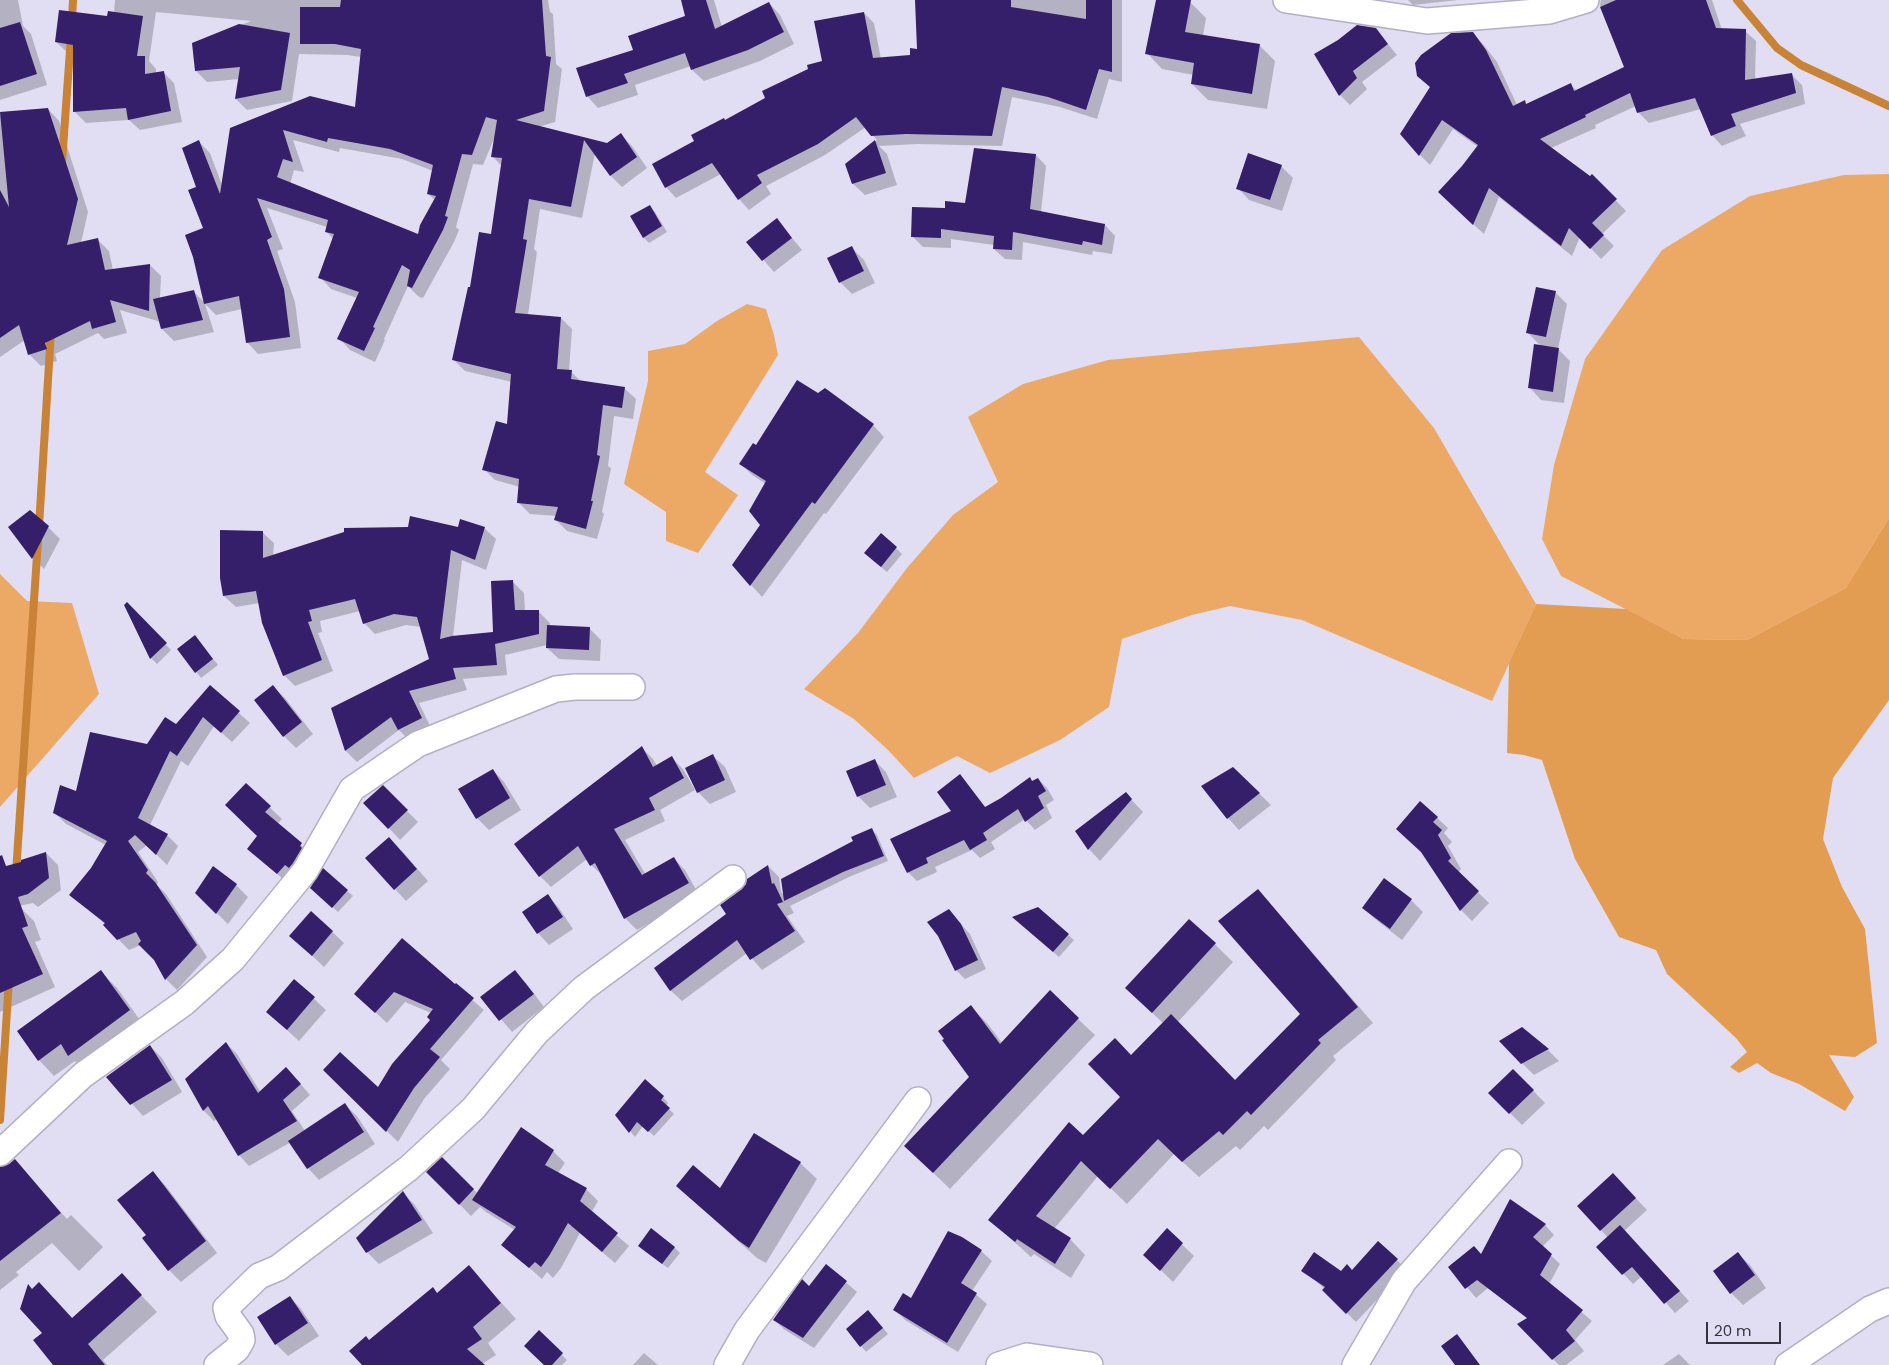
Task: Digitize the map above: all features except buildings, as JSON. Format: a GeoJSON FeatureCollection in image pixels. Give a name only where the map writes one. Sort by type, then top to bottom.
{"type":"FeatureCollection","features":[{"type":"Feature","properties":{"kind":"street"},"geometry":{"type":"LineString","coordinates":[[1286,0],[1427,21],[1549,11],[1586,0]]}},
{"type":"Feature","properties":{"kind":"street"},"geometry":{"type":"LineString","coordinates":[[0,1153],[83,1074],[184,1003],[233,959],[305,871],[352,789],[418,744],[556,689],[632,687]]}},
{"type":"Feature","properties":{"kind":"street"},"geometry":{"type":"LineString","coordinates":[[217,1365],[237,1349],[242,1340],[241,1334],[228,1316],[226,1308],[259,1276],[278,1268],[408,1168],[473,1108],[538,1032],[584,988],[733,878]]}},
{"type":"Feature","properties":{"kind":"street"},"geometry":{"type":"LineString","coordinates":[[727,1365],[747,1330],[918,1100]]}},
{"type":"Feature","properties":{"kind":"street"},"geometry":{"type":"LineString","coordinates":[[1355,1365],[1404,1281],[1509,1162]]}},
{"type":"Feature","properties":{"kind":"street"},"geometry":{"type":"LineString","coordinates":[[1788,1365],[1870,1309],[1889,1301]]}},
{"type":"Feature","properties":{"kind":"street"},"geometry":{"type":"LineString","coordinates":[[999,1365],[1027,1356],[1090,1365]]}},
{"type":"Feature","properties":{"kind":"shaded area"},"geometry":{"type":"Polygon","coordinates":[[[1889,174],[1889,518],[1846,588],[1747,640],[1684,639],[1561,576],[1542,539],[1554,465],[1585,359],[1662,250],[1750,196],[1844,175],[1889,174]]]}},
{"type":"Feature","properties":{"kind":"shaded area"},"geometry":{"type":"Polygon","coordinates":[[[747,304],[766,309],[778,355],[705,472],[738,495],[698,553],[666,541],[666,512],[624,484],[648,381],[648,351],[685,344],[717,321],[747,304]]]}},
{"type":"Feature","properties":{"kind":"shaded area"},"geometry":{"type":"Polygon","coordinates":[[[1359,337],[1434,428],[1536,604],[1492,701],[1302,620],[1230,606],[1192,615],[1122,639],[1109,707],[1060,740],[990,773],[957,756],[914,778],[888,750],[854,719],[804,689],[858,633],[907,568],[953,515],[998,482],[968,417],[1023,384],[1108,360],[1359,337]]]}},
{"type":"Feature","properties":{"kind":"shaded area"},"geometry":{"type":"Polygon","coordinates":[[[1889,518],[1889,700],[1833,778],[1823,839],[1842,887],[1865,929],[1877,1043],[1855,1057],[1829,1055],[1854,1097],[1845,1111],[1799,1084],[1771,1073],[1757,1063],[1739,1073],[1730,1067],[1747,1052],[1736,1038],[1667,974],[1656,950],[1619,937],[1575,859],[1542,760],[1507,753],[1509,663],[1536,604],[1626,609],[1684,639],[1747,640],[1846,588],[1889,518]]]}},
{"type":"Feature","properties":{"kind":"shaded area"},"geometry":{"type":"Polygon","coordinates":[[[0,574],[27,601],[72,603],[99,694],[0,807],[0,574]]]}},
{"type":"Feature","properties":{"kind":"waterway"},"geometry":{"type":"LineString","coordinates":[[72,20],[73,0]]}},
{"type":"Feature","properties":{"kind":"waterway"},"geometry":{"type":"LineString","coordinates":[[1737,0],[1777,48],[1801,65],[1889,106]]}},
{"type":"Feature","properties":{"kind":"waterway"},"geometry":{"type":"LineString","coordinates":[[62,162],[71,36]]}},
{"type":"Feature","properties":{"kind":"waterway"},"geometry":{"type":"LineString","coordinates":[[39,526],[51,331]]}},
{"type":"Feature","properties":{"kind":"waterway"},"geometry":{"type":"LineString","coordinates":[[16,873],[38,540]]}},
{"type":"Feature","properties":{"kind":"waterway"},"geometry":{"type":"LineString","coordinates":[[0,1120],[9,979]]}}]}
